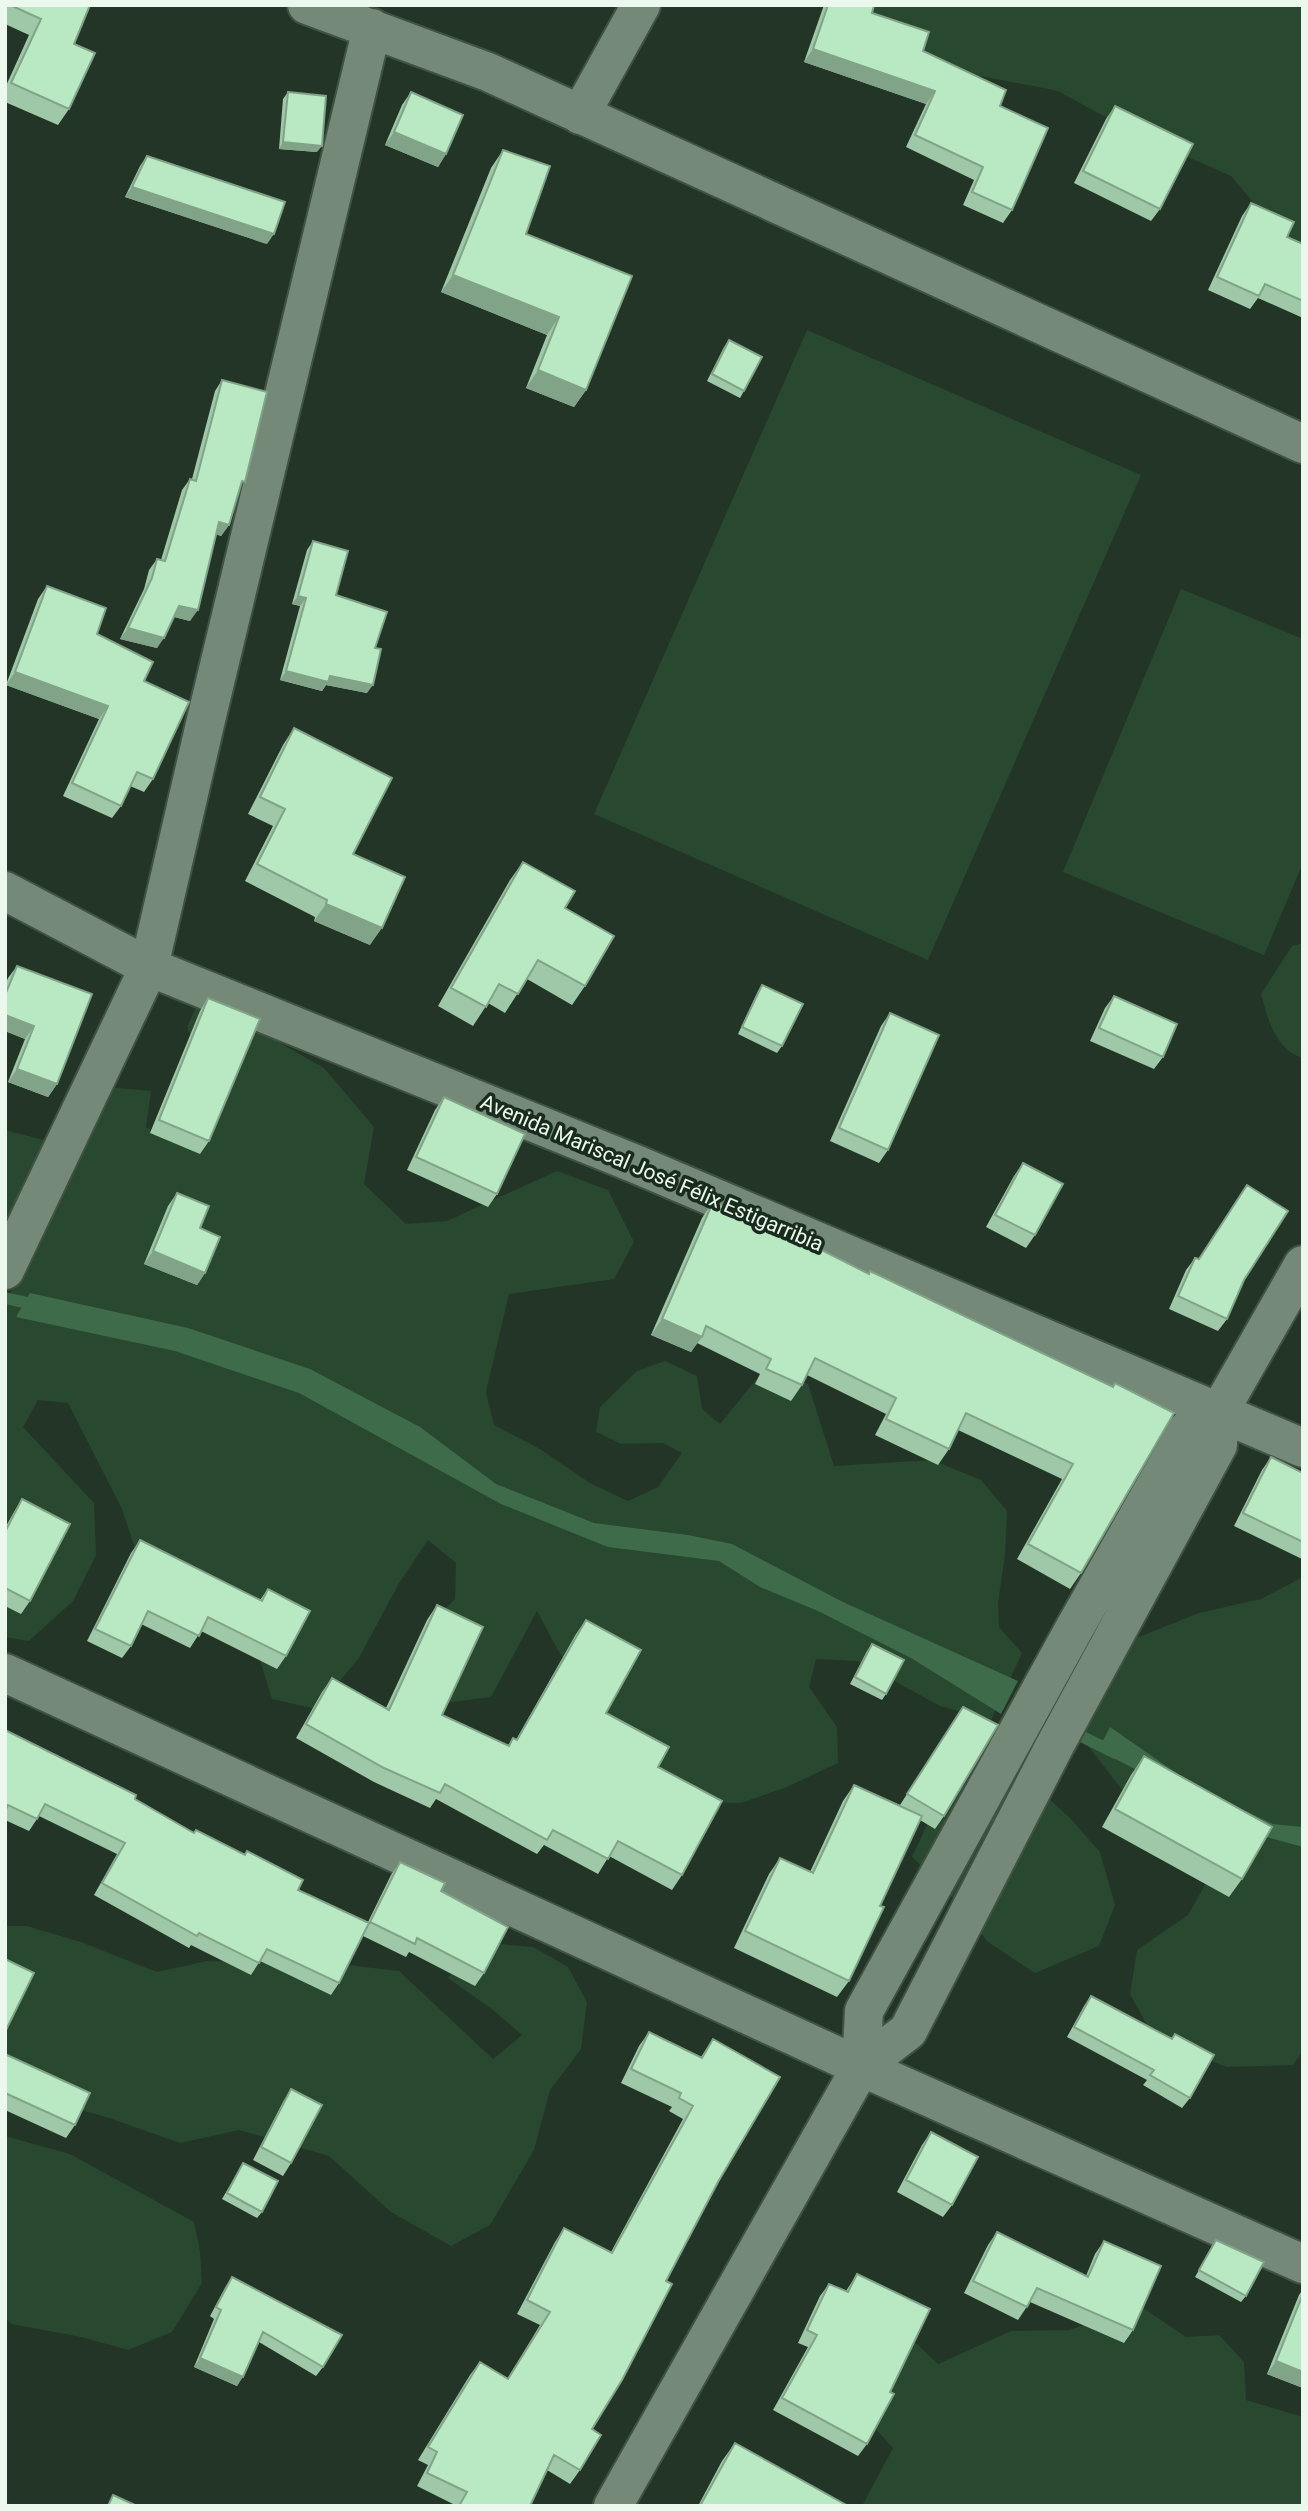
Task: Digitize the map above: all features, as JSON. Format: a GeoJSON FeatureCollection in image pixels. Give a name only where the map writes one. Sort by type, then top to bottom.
{"type":"FeatureCollection","features":[{"type":"Feature","properties":{"kind":"street"},"geometry":{"type":"LineString","coordinates":[[307,5],[488,72],[1303,444]]}},
{"type":"Feature","properties":{"kind":"street"},"geometry":{"type":"LineString","coordinates":[[580,115],[641,5]]}},
{"type":"Feature","properties":{"kind":"street"},"geometry":{"type":"LineString","coordinates":[[6,1269],[149,967],[372,28]]}},
{"type":"Feature","properties":{"kind":"street","name":"Avenida Mariscal José Félix Estigarribia"},"geometry":{"type":"LineString","coordinates":[[5,891],[149,967],[638,1165],[1303,1448]]}},
{"type":"Feature","properties":{"kind":"street"},"geometry":{"type":"LineString","coordinates":[[613,2506],[862,2067],[908,2031],[1054,1747],[1218,1445],[1219,1412],[1303,1265]]}},
{"type":"Feature","properties":{"kind":"street"},"geometry":{"type":"LineString","coordinates":[[862,2067],[864,2011],[1187,1430],[1219,1412]]}},
{"type":"Feature","properties":{"kind":"street"},"geometry":{"type":"LineString","coordinates":[[5,1673],[862,2067],[1303,2264]]}},
{"type":"Feature","properties":{"kind":"shaded area"},"geometry":{"type":"Polygon","coordinates":[[[868,5],[1303,5],[1303,255],[1290,246],[1231,176],[1138,135],[1058,91],[893,59],[868,5]]]}},
{"type":"Feature","properties":{"kind":"shaded area"},"geometry":{"type":"Polygon","coordinates":[[[807,330],[1141,475],[928,960],[594,814],[807,330]]]}},
{"type":"Feature","properties":{"kind":"shaded area"},"geometry":{"type":"Polygon","coordinates":[[[1181,589],[1303,639],[1303,863],[1264,955],[1063,872],[1181,589]]]}},
{"type":"Feature","properties":{"kind":"shaded area"},"geometry":{"type":"Polygon","coordinates":[[[1303,943],[1303,1058],[1279,1041],[1261,994],[1292,946],[1303,943]]]}},
{"type":"Feature","properties":{"kind":"shaded area"},"geometry":{"type":"Polygon","coordinates":[[[198,1003],[224,1004],[282,1044],[324,1068],[374,1127],[364,1184],[406,1224],[447,1221],[557,1171],[608,1190],[634,1242],[614,1279],[509,1294],[486,1392],[494,1425],[540,1449],[590,1483],[628,1501],[658,1487],[682,1453],[663,1443],[621,1444],[596,1432],[600,1407],[637,1371],[665,1361],[697,1376],[702,1409],[720,1424],[763,1371],[808,1384],[834,1466],[932,1460],[981,1480],[1007,1511],[1005,1555],[998,1603],[999,1627],[1022,1653],[991,1720],[940,1706],[858,1661],[816,1659],[809,1687],[837,1727],[838,1763],[787,1787],[741,1803],[686,1802],[597,1706],[559,1652],[537,1611],[491,1697],[437,1704],[422,1631],[455,1599],[456,1563],[428,1540],[398,1585],[359,1658],[316,1709],[272,1699],[258,1653],[141,1567],[122,1509],[68,1403],[38,1400],[23,1427],[94,1503],[96,1555],[73,1601],[29,1641],[5,1637],[5,1540],[10,1525],[5,1521],[5,1307],[40,1223],[106,1087],[151,1091],[146,1127],[168,1139],[203,1060],[187,1027],[198,1003]]]}},
{"type":"Feature","properties":{"kind":"shaded area"},"geometry":{"type":"Polygon","coordinates":[[[5,1130],[47,1141],[5,1254],[5,1130]]]}},
{"type":"Feature","properties":{"kind":"shaded area"},"geometry":{"type":"Polygon","coordinates":[[[30,1293],[188,1328],[310,1369],[420,1427],[496,1484],[594,1523],[688,1535],[732,1544],[843,1602],[1018,1681],[1001,1714],[911,1658],[818,1611],[760,1587],[719,1561],[608,1547],[501,1504],[299,1393],[175,1351],[16,1317],[30,1293]]]}},
{"type":"Feature","properties":{"kind":"shaded area"},"geometry":{"type":"Polygon","coordinates":[[[1303,1577],[1303,2051],[1293,2065],[1227,2067],[1155,2040],[1130,1994],[1137,1950],[1188,1915],[1211,1874],[1123,1791],[1071,1724],[1109,1649],[1199,1613],[1261,1599],[1303,1577]]]}},
{"type":"Feature","properties":{"kind":"shaded area"},"geometry":{"type":"Polygon","coordinates":[[[1110,1727],[1201,1790],[1273,1824],[1303,1827],[1303,1847],[1266,1837],[1098,1750],[1110,1727]]]}},
{"type":"Feature","properties":{"kind":"shaded area"},"geometry":{"type":"Polygon","coordinates":[[[983,1772],[1034,1785],[1070,1818],[1100,1852],[1115,1905],[1099,1946],[1035,1973],[988,1942],[945,1888],[912,1857],[936,1806],[983,1772]]]}},
{"type":"Feature","properties":{"kind":"shaded area"},"geometry":{"type":"Polygon","coordinates":[[[5,1926],[27,1926],[81,1942],[157,1972],[207,1961],[339,1964],[399,1971],[493,2059],[522,2035],[493,2010],[448,1978],[477,1942],[533,1947],[568,1967],[587,2002],[581,2049],[550,2090],[534,2150],[490,2225],[451,2246],[391,2212],[329,2156],[239,2130],[180,2143],[109,2118],[20,2092],[5,2081],[5,1926]]]}},
{"type":"Feature","properties":{"kind":"shaded area"},"geometry":{"type":"Polygon","coordinates":[[[5,2136],[70,2154],[194,2222],[200,2251],[202,2283],[172,2332],[128,2350],[81,2337],[12,2324],[5,2318],[5,2136]]]}},
{"type":"Feature","properties":{"kind":"shaded area"},"geometry":{"type":"Polygon","coordinates":[[[1140,2306],[1186,2337],[1219,2335],[1244,2362],[1246,2400],[1303,2417],[1303,2506],[862,2506],[893,2448],[869,2422],[894,2331],[918,2345],[938,2364],[1011,2331],[1069,2330],[1140,2306]]]}},
{"type":"Feature","properties":{"kind":"building"},"geometry":{"type":"Polygon","coordinates":[[[10,5],[90,5],[74,44],[95,53],[69,109],[11,83],[41,19],[10,5]]]}},
{"type":"Feature","properties":{"kind":"building"},"geometry":{"type":"Polygon","coordinates":[[[828,5],[874,5],[872,13],[929,32],[923,51],[1006,90],[1000,106],[1048,128],[1012,210],[972,192],[983,167],[915,135],[935,91],[813,49],[828,5]]]}},
{"type":"Feature","properties":{"kind":"building"},"geometry":{"type":"Polygon","coordinates":[[[288,92],[326,96],[322,146],[283,142],[288,92]]]}},
{"type":"Feature","properties":{"kind":"building"},"geometry":{"type":"Polygon","coordinates":[[[411,92],[463,115],[446,154],[394,132],[411,92]]]}},
{"type":"Feature","properties":{"kind":"building"},"geometry":{"type":"Polygon","coordinates":[[[1115,106],[1193,144],[1160,209],[1083,171],[1115,106]]]}},
{"type":"Feature","properties":{"kind":"building"},"geometry":{"type":"Polygon","coordinates":[[[503,150],[550,166],[526,234],[632,276],[586,390],[538,370],[559,317],[453,275],[503,150]]]}},
{"type":"Feature","properties":{"kind":"building"},"geometry":{"type":"Polygon","coordinates":[[[147,156],[285,202],[274,234],[132,187],[147,156]]]}},
{"type":"Feature","properties":{"kind":"building"},"geometry":{"type":"Polygon","coordinates":[[[1251,203],[1294,222],[1287,237],[1303,244],[1303,301],[1265,284],[1259,296],[1217,277],[1251,203]]]}},
{"type":"Feature","properties":{"kind":"building"},"geometry":{"type":"Polygon","coordinates":[[[729,340],[762,357],[744,391],[712,374],[729,340]]]}},
{"type":"Feature","properties":{"kind":"building"},"geometry":{"type":"Polygon","coordinates":[[[222,380],[267,392],[245,482],[242,481],[229,525],[219,522],[198,610],[179,606],[164,638],[128,628],[152,578],[157,559],[165,561],[190,479],[196,481],[222,380]]]}},
{"type":"Feature","properties":{"kind":"building"},"geometry":{"type":"Polygon","coordinates":[[[313,541],[348,551],[336,595],[387,612],[375,648],[381,649],[373,685],[330,676],[328,682],[286,671],[306,598],[298,596],[313,541]]]}},
{"type":"Feature","properties":{"kind":"building"},"geometry":{"type":"Polygon","coordinates":[[[47,586],[106,608],[97,634],[153,662],[144,681],[189,702],[153,779],[137,772],[121,806],[72,783],[108,706],[15,672],[47,586]]]}},
{"type":"Feature","properties":{"kind":"building"},"geometry":{"type":"Polygon","coordinates":[[[294,728],[392,778],[353,854],[405,877],[382,928],[326,904],[327,900],[257,864],[285,809],[260,797],[294,728]]]}},
{"type":"Feature","properties":{"kind":"building"},"geometry":{"type":"Polygon","coordinates":[[[523,862],[575,891],[565,908],[614,936],[585,986],[538,960],[518,994],[499,984],[486,1007],[451,988],[523,862]]]}},
{"type":"Feature","properties":{"kind":"building"},"geometry":{"type":"Polygon","coordinates":[[[17,966],[92,994],[57,1084],[17,1069],[34,1026],[5,1015],[5,995],[17,966]]]}},
{"type":"Feature","properties":{"kind":"building"},"geometry":{"type":"Polygon","coordinates":[[[762,985],[803,1004],[782,1046],[742,1027],[762,985]]]}},
{"type":"Feature","properties":{"kind":"building"},"geometry":{"type":"Polygon","coordinates":[[[1114,996],[1177,1024],[1163,1057],[1099,1028],[1114,996]]]}},
{"type":"Feature","properties":{"kind":"building"},"geometry":{"type":"Polygon","coordinates":[[[208,998],[260,1019],[209,1141],[159,1120],[208,998]]]}},
{"type":"Feature","properties":{"kind":"building"},"geometry":{"type":"Polygon","coordinates":[[[890,1013],[939,1035],[888,1150],[839,1128],[890,1013]]]}},
{"type":"Feature","properties":{"kind":"building"},"geometry":{"type":"Polygon","coordinates":[[[444,1097],[525,1134],[497,1194],[416,1157],[444,1097]]]}},
{"type":"Feature","properties":{"kind":"building"},"geometry":{"type":"Polygon","coordinates":[[[1023,1163],[1063,1184],[1035,1235],[995,1215],[1023,1163]]]}},
{"type":"Feature","properties":{"kind":"building"},"geometry":{"type":"Polygon","coordinates":[[[1247,1185],[1288,1211],[1244,1280],[1227,1319],[1178,1296],[1195,1258],[1199,1259],[1247,1185]]]}},
{"type":"Feature","properties":{"kind":"building"},"geometry":{"type":"Polygon","coordinates":[[[177,1193],[209,1206],[200,1228],[220,1237],[205,1273],[153,1251],[177,1193]]]}},
{"type":"Feature","properties":{"kind":"building"},"geometry":{"type":"Polygon","coordinates":[[[713,1202],[782,1230],[869,1274],[870,1271],[1113,1387],[1115,1383],[1174,1413],[1081,1573],[1028,1544],[1073,1464],[966,1413],[949,1449],[886,1419],[896,1398],[815,1358],[802,1385],[766,1369],[771,1359],[706,1326],[702,1337],[662,1319],[713,1202]]]}},
{"type":"Feature","properties":{"kind":"building"},"geometry":{"type":"Polygon","coordinates":[[[1271,1457],[1303,1473],[1303,1542],[1243,1513],[1271,1457]]]}},
{"type":"Feature","properties":{"kind":"building"},"geometry":{"type":"Polygon","coordinates":[[[22,1499],[70,1524],[30,1601],[5,1588],[5,1532],[22,1499]]]}},
{"type":"Feature","properties":{"kind":"building"},"geometry":{"type":"Polygon","coordinates":[[[140,1540],[262,1601],[268,1589],[310,1611],[286,1656],[208,1617],[199,1636],[148,1611],[131,1646],[95,1629],[140,1540]]]}},
{"type":"Feature","properties":{"kind":"building"},"geometry":{"type":"Polygon","coordinates":[[[437,1605],[483,1627],[442,1715],[509,1746],[513,1738],[517,1740],[586,1620],[641,1650],[606,1713],[669,1747],[658,1767],[722,1801],[682,1875],[618,1841],[608,1859],[553,1830],[547,1840],[445,1784],[440,1793],[384,1768],[306,1724],[332,1678],[389,1710],[437,1605]]]}},
{"type":"Feature","properties":{"kind":"building"},"geometry":{"type":"Polygon","coordinates":[[[872,1644],[904,1660],[886,1694],[855,1677],[872,1644]]]}},
{"type":"Feature","properties":{"kind":"building"},"geometry":{"type":"Polygon","coordinates":[[[963,1707],[998,1725],[944,1816],[907,1794],[963,1707]]]}},
{"type":"Feature","properties":{"kind":"building"},"geometry":{"type":"Polygon","coordinates":[[[5,1730],[136,1795],[135,1799],[194,1833],[196,1830],[245,1855],[247,1851],[303,1880],[298,1890],[369,1923],[339,1983],[267,1949],[259,1963],[199,1933],[197,1936],[102,1883],[125,1843],[45,1804],[37,1819],[8,1805],[5,1811],[5,1730]]]}},
{"type":"Feature","properties":{"kind":"building"},"geometry":{"type":"Polygon","coordinates":[[[1144,1756],[1272,1827],[1242,1879],[1115,1809],[1144,1756]]]}},
{"type":"Feature","properties":{"kind":"building"},"geometry":{"type":"Polygon","coordinates":[[[854,1785],[922,1816],[849,1981],[745,1931],[780,1858],[813,1873],[854,1785]]]}},
{"type":"Feature","properties":{"kind":"building"},"geometry":{"type":"Polygon","coordinates":[[[400,1862],[445,1883],[441,1891],[508,1927],[484,1973],[417,1938],[415,1944],[370,1922],[400,1862]]]}},
{"type":"Feature","properties":{"kind":"building"},"geometry":{"type":"Polygon","coordinates":[[[5,1959],[34,1973],[5,2032],[5,1959]]]}},
{"type":"Feature","properties":{"kind":"building"},"geometry":{"type":"Polygon","coordinates":[[[1091,1996],[1172,2039],[1175,2034],[1214,2055],[1190,2098],[1150,2075],[1154,2070],[1074,2027],[1091,1996]]]}},
{"type":"Feature","properties":{"kind":"building"},"geometry":{"type":"Polygon","coordinates":[[[649,2032],[702,2058],[713,2039],[780,2077],[718,2182],[666,2281],[672,2284],[622,2380],[592,2429],[601,2435],[580,2470],[554,2455],[530,2506],[459,2506],[467,2492],[427,2473],[437,2452],[428,2447],[480,2362],[508,2379],[550,2312],[527,2300],[564,2228],[612,2253],[693,2106],[679,2098],[681,2093],[631,2069],[649,2032]]]}},
{"type":"Feature","properties":{"kind":"building"},"geometry":{"type":"Polygon","coordinates":[[[7,2055],[90,2093],[75,2125],[5,2093],[7,2055]]]}},
{"type":"Feature","properties":{"kind":"building"},"geometry":{"type":"Polygon","coordinates":[[[291,2089],[322,2105],[291,2163],[261,2147],[291,2089]]]}},
{"type":"Feature","properties":{"kind":"building"},"geometry":{"type":"Polygon","coordinates":[[[931,2132],[978,2157],[952,2205],[906,2180],[931,2132]]]}},
{"type":"Feature","properties":{"kind":"building"},"geometry":{"type":"Polygon","coordinates":[[[243,2163],[278,2181],[262,2212],[227,2193],[243,2163]]]}},
{"type":"Feature","properties":{"kind":"building"},"geometry":{"type":"Polygon","coordinates":[[[997,2232],[1088,2277],[1104,2241],[1161,2266],[1133,2330],[1037,2288],[1027,2307],[973,2281],[997,2232]]]}},
{"type":"Feature","properties":{"kind":"building"},"geometry":{"type":"Polygon","coordinates":[[[1216,2240],[1264,2262],[1246,2296],[1199,2270],[1216,2240]]]}},
{"type":"Feature","properties":{"kind":"building"},"geometry":{"type":"Polygon","coordinates":[[[857,2274],[930,2309],[890,2392],[894,2394],[867,2444],[782,2398],[817,2335],[807,2330],[829,2284],[848,2292],[857,2274]]]}},
{"type":"Feature","properties":{"kind":"building"},"geometry":{"type":"Polygon","coordinates":[[[232,2277],[342,2335],[323,2367],[263,2332],[243,2377],[200,2358],[221,2310],[216,2307],[232,2277]]]}},
{"type":"Feature","properties":{"kind":"building"},"geometry":{"type":"Polygon","coordinates":[[[1303,2294],[1303,2372],[1276,2361],[1303,2294]]]}},
{"type":"Feature","properties":{"kind":"building"},"geometry":{"type":"Polygon","coordinates":[[[735,2443],[848,2506],[700,2506],[735,2443]]]}},
{"type":"Feature","properties":{"kind":"building"},"geometry":{"type":"Polygon","coordinates":[[[113,2495],[137,2506],[108,2506],[113,2495]]]}},
{"type":"Feature","properties":{"kind":"waterway"},"geometry":{"type":"LineString","coordinates":[[5,1298],[41,1306]]}},
{"type":"Feature","properties":{"kind":"waterway"},"geometry":{"type":"LineString","coordinates":[[1069,1730],[1115,1753]]}}]}
